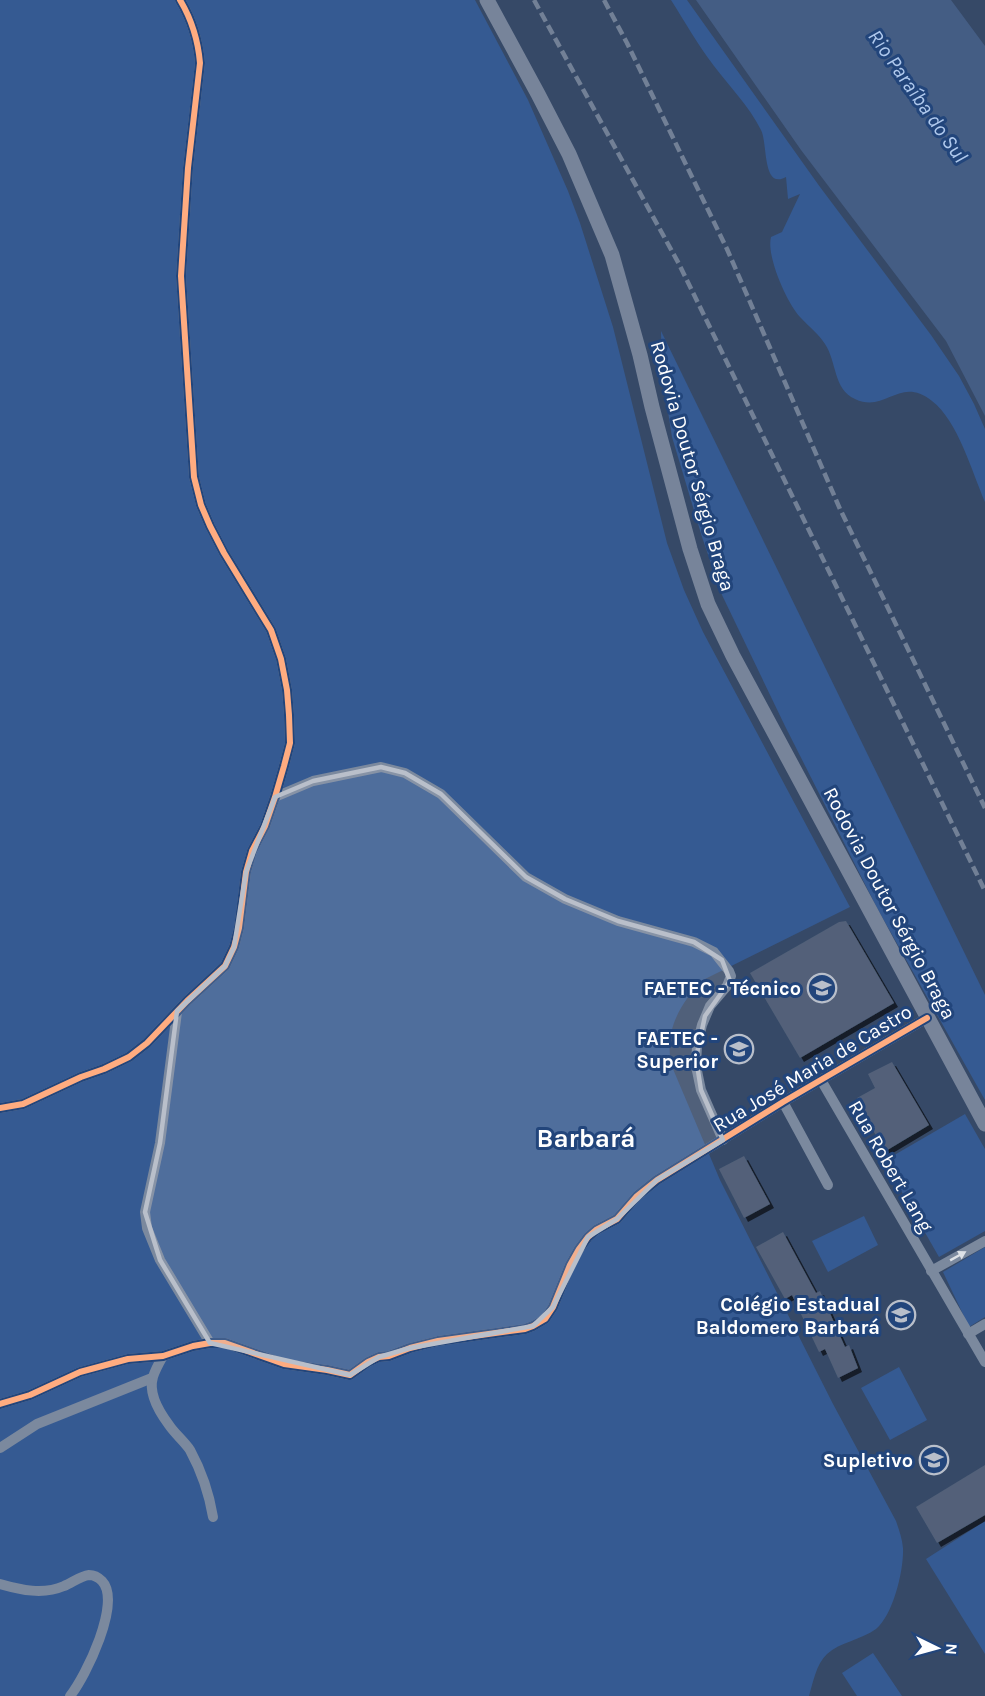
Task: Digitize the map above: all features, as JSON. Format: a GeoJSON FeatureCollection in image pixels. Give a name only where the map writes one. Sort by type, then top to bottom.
{"type":"FeatureCollection","features":[{"type":"Feature","properties":{"kind":"main road","name":"Rodovia Doutor Sérgio Braga"},"geometry":{"type":"LineString","coordinates":[[487,0],[569,154],[612,255],[690,549],[708,603],[738,665],[985,1124]]}},
{"type":"Feature","properties":{"kind":"street"},"geometry":{"type":"LineString","coordinates":[[0,1108],[23,1104],[129,1057],[147,1043],[225,966],[240,928],[246,872],[252,851],[265,826],[290,742],[287,690],[281,659],[271,630],[210,526],[201,505],[194,477],[182,276],[188,168],[200,63],[199,49],[192,24],[180,0]]}},
{"type":"Feature","properties":{"kind":"street"},"geometry":{"type":"LineString","coordinates":[[275,797],[313,781],[371,768],[381,767],[405,773],[441,794],[526,877],[565,899],[618,921],[693,942],[714,952],[729,971],[730,981],[710,1005],[705,1016],[697,1046],[696,1066],[701,1090],[723,1140]]}},
{"type":"Feature","properties":{"kind":"street"},"geometry":{"type":"LineString","coordinates":[[0,1404],[30,1395],[90,1369],[128,1359],[163,1356],[210,1343],[160,1260],[147,1228],[145,1212],[160,1143],[177,1011]]}},
{"type":"Feature","properties":{"kind":"street","name":"Rua José Maria de Castro"},"geometry":{"type":"LineString","coordinates":[[210,1343],[225,1343],[284,1364],[350,1375],[379,1357],[389,1356],[410,1348],[438,1341],[533,1326],[545,1319],[554,1307],[570,1265],[588,1237],[617,1219],[637,1196],[657,1180],[783,1101],[927,1018]]}},
{"type":"Feature","properties":{"kind":"street","name":"Rua Robert Lang"},"geometry":{"type":"LineString","coordinates":[[821,1080],[985,1362]]}},
{"type":"Feature","properties":{"kind":"street"},"geometry":{"type":"LineString","coordinates":[[783,1101],[828,1185]]}},
{"type":"Feature","properties":{"kind":"street"},"geometry":{"type":"LineString","coordinates":[[931,1271],[985,1241]]}},
{"type":"Feature","properties":{"kind":"street"},"geometry":{"type":"LineString","coordinates":[[968,1334],[985,1324]]}},
{"type":"Feature","properties":{"kind":"street"},"geometry":{"type":"LineString","coordinates":[[163,1356],[152,1378],[151,1386],[169,1426],[188,1447],[198,1464],[209,1496],[213,1517]]}},
{"type":"Feature","properties":{"kind":"street"},"geometry":{"type":"LineString","coordinates":[[0,1448],[37,1424],[152,1378]]}},
{"type":"Feature","properties":{"kind":"street"},"geometry":{"type":"LineString","coordinates":[[0,1584],[24,1591],[49,1590],[90,1575],[100,1578],[107,1587],[108,1602],[104,1627],[94,1654],[78,1686],[70,1696]]}},
{"type":"Feature","properties":{"kind":"highlighted area"},"geometry":{"type":"Polygon","coordinates":[[[381,767],[405,773],[441,794],[526,877],[565,899],[618,921],[694,942],[722,960],[730,981],[705,1016],[696,1058],[701,1090],[723,1140],[657,1180],[617,1219],[588,1237],[553,1307],[533,1326],[410,1348],[379,1357],[350,1375],[210,1343],[160,1260],[145,1212],[160,1143],[177,1011],[225,966],[234,947],[246,872],[275,797],[313,781],[381,767]]]}},
{"type":"Feature","properties":{"kind":"shaded area"},"geometry":{"type":"Polygon","coordinates":[[[0,0],[475,0],[528,100],[580,223],[613,327],[667,543],[684,590],[703,632],[850,907],[703,980],[680,1010],[671,1032],[670,1044],[673,1069],[720,1180],[833,1404],[896,1521],[902,1541],[903,1557],[899,1580],[888,1614],[876,1629],[832,1650],[823,1658],[809,1696],[0,1696],[0,0]]]}},
{"type":"Feature","properties":{"kind":"shaded area"},"geometry":{"type":"Polygon","coordinates":[[[671,0],[687,0],[820,187],[959,376],[985,429],[985,502],[957,434],[932,401],[920,394],[910,392],[875,402],[866,402],[855,399],[843,389],[825,344],[800,317],[789,301],[772,256],[771,237],[782,232],[800,194],[788,199],[786,177],[778,179],[769,172],[763,137],[756,121],[708,58],[671,0]]]}},
{"type":"Feature","properties":{"kind":"shaded area"},"geometry":{"type":"Polygon","coordinates":[[[661,331],[985,995],[985,1100],[877,908],[722,595],[672,437],[662,374],[661,331]]]}},
{"type":"Feature","properties":{"kind":"shaded area"},"geometry":{"type":"Polygon","coordinates":[[[965,1114],[985,1149],[985,1231],[939,1257],[884,1161],[965,1114]]]}},
{"type":"Feature","properties":{"kind":"shaded area"},"geometry":{"type":"Polygon","coordinates":[[[864,1216],[878,1245],[828,1272],[812,1241],[864,1216]]]}},
{"type":"Feature","properties":{"kind":"shaded area"},"geometry":{"type":"Polygon","coordinates":[[[985,1247],[985,1317],[969,1327],[943,1272],[985,1247]]]}},
{"type":"Feature","properties":{"kind":"shaded area"},"geometry":{"type":"Polygon","coordinates":[[[899,1367],[927,1420],[890,1440],[861,1388],[899,1367]]]}},
{"type":"Feature","properties":{"kind":"shaded area"},"geometry":{"type":"Polygon","coordinates":[[[985,1521],[985,1654],[926,1559],[985,1521]]]}},
{"type":"Feature","properties":{"kind":"shaded area"},"geometry":{"type":"Polygon","coordinates":[[[873,1653],[902,1696],[857,1696],[842,1673],[873,1653]]]}},
{"type":"Feature","properties":{"kind":"water","name":"Rio Paraíba do Sul"},"geometry":{"type":"Polygon","coordinates":[[[696,0],[951,0],[985,46],[985,416],[946,341],[801,150],[696,0]]]}},
{"type":"Feature","properties":{"kind":"building","name":"FAETEC - Técnico"},"geometry":{"type":"Polygon","coordinates":[[[846,921],[894,1003],[800,1058],[750,973],[839,922],[846,921]]]}},
{"type":"Feature","properties":{"kind":"building"},"geometry":{"type":"Polygon","coordinates":[[[892,1062],[929,1125],[884,1152],[857,1098],[875,1088],[868,1074],[892,1062]]]}},
{"type":"Feature","properties":{"kind":"building"},"geometry":{"type":"Polygon","coordinates":[[[744,1156],[770,1204],[744,1218],[719,1169],[744,1156]]]}},
{"type":"Feature","properties":{"kind":"building"},"geometry":{"type":"Polygon","coordinates":[[[783,1232],[816,1293],[820,1291],[845,1347],[849,1345],[858,1368],[838,1378],[825,1349],[819,1352],[792,1295],[785,1299],[756,1247],[783,1232]]]}},
{"type":"Feature","properties":{"kind":"building"},"geometry":{"type":"Polygon","coordinates":[[[985,1465],[985,1515],[937,1543],[916,1507],[985,1465]]]}},
{"type":"Feature","properties":{"kind":"railway"},"geometry":{"type":"LineString","coordinates":[[534,0],[679,264],[985,891]]}},
{"type":"Feature","properties":{"kind":"railway"},"geometry":{"type":"LineString","coordinates":[[604,0],[727,249],[840,509],[985,808]]}},
{"type":"Feature","properties":{"kind":"cycle path"},"geometry":{"type":"LineString","coordinates":[[0,1108],[23,1104],[129,1057],[147,1043],[225,966],[234,947],[239,928],[246,872],[252,851],[265,826],[290,743],[287,690],[281,659],[271,630],[210,526],[201,505],[194,477],[181,276],[188,168],[200,63],[194,30],[180,0]]}},
{"type":"Feature","properties":{"kind":"cycle path"},"geometry":{"type":"LineString","coordinates":[[0,1404],[30,1395],[80,1372],[128,1359],[163,1356],[210,1343],[225,1343],[284,1364],[350,1375],[379,1357],[389,1356],[410,1348],[438,1341],[533,1326],[545,1319],[553,1307],[570,1265],[588,1237],[617,1219],[637,1196],[657,1180],[783,1102],[927,1018]]}},
{"type":"Feature","properties":{"kind":"place","name":"FAETEC - Técnico"},"geometry":{"type":"Point","coordinates":[822,988]}},
{"type":"Feature","properties":{"kind":"place","name":"FAETEC - Superior"},"geometry":{"type":"Point","coordinates":[739,1049]}},
{"type":"Feature","properties":{"kind":"place","name":"Colégio Estadual Baldomero Barbará"},"geometry":{"type":"Point","coordinates":[901,1315]}},
{"type":"Feature","properties":{"kind":"place","name":"Supletivo"},"geometry":{"type":"Point","coordinates":[934,1460]}},
{"type":"Feature","properties":{"kind":"district","name":"Barbará"},"geometry":{"type":"Point","coordinates":[586,1138]}}]}
